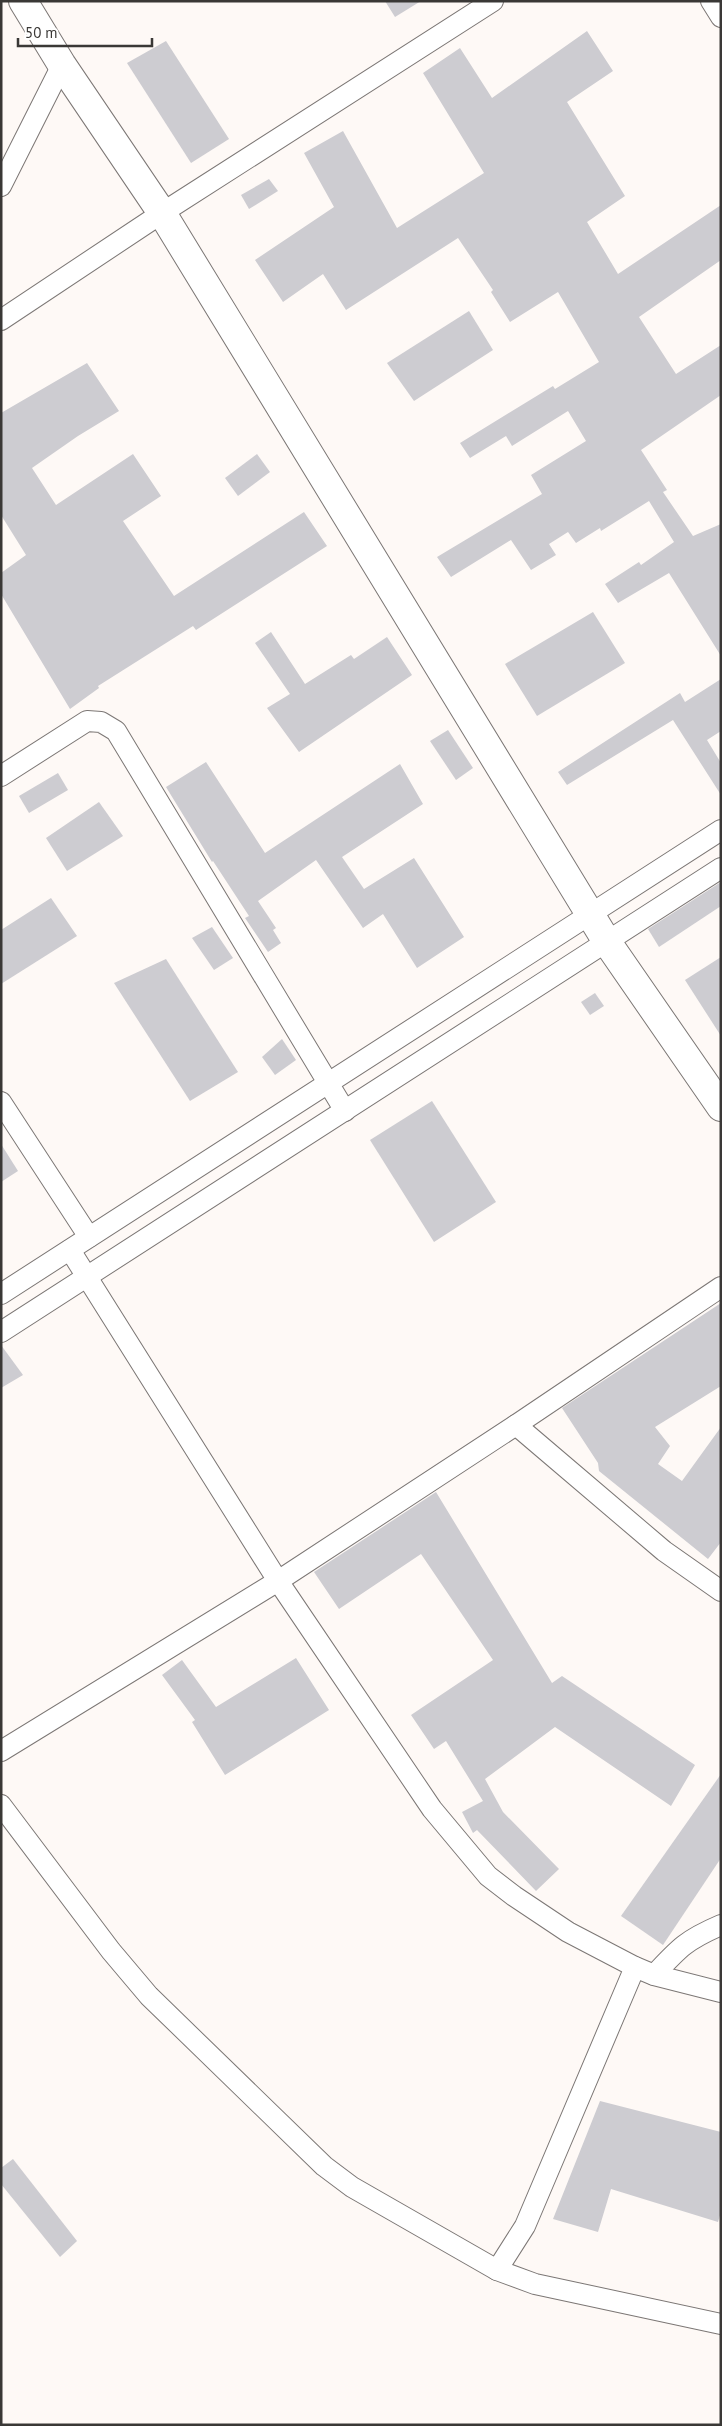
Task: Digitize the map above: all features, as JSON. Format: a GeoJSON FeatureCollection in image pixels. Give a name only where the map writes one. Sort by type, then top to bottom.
{"type":"FeatureCollection","features":[{"type":"Feature","properties":{"kind":"street"},"geometry":{"type":"LineString","coordinates":[[22,1],[62,66],[162,214],[607,942],[721,1107]]}},
{"type":"Feature","properties":{"kind":"street"},"geometry":{"type":"LineString","coordinates":[[1,320],[493,1]]}},
{"type":"Feature","properties":{"kind":"street"},"geometry":{"type":"LineString","coordinates":[[711,1],[721,17]]}},
{"type":"Feature","properties":{"kind":"street"},"geometry":{"type":"LineString","coordinates":[[1,186],[62,66]]}},
{"type":"Feature","properties":{"kind":"street"},"geometry":{"type":"LineString","coordinates":[[1,776],[87,720],[101,722],[116,731],[345,1111]]}},
{"type":"Feature","properties":{"kind":"street"},"geometry":{"type":"LineString","coordinates":[[1,1294],[721,830]]}},
{"type":"Feature","properties":{"kind":"street"},"geometry":{"type":"LineString","coordinates":[[1,1332],[721,868]]}},
{"type":"Feature","properties":{"kind":"street"},"geometry":{"type":"LineString","coordinates":[[1,1102],[89,1237]]}},
{"type":"Feature","properties":{"kind":"street"},"geometry":{"type":"LineString","coordinates":[[70,1250],[278,1581],[432,1809],[488,1876],[568,1932],[635,1967],[654,1975],[721,1992]]}},
{"type":"Feature","properties":{"kind":"street"},"geometry":{"type":"LineString","coordinates":[[1,1751],[278,1581],[516,1425],[721,1287]]}},
{"type":"Feature","properties":{"kind":"street"},"geometry":{"type":"LineString","coordinates":[[516,1425],[664,1552],[721,1591]]}},
{"type":"Feature","properties":{"kind":"street"},"geometry":{"type":"LineString","coordinates":[[1,1805],[111,1951],[149,1996],[324,2166],[352,2187],[497,2270],[535,2284],[721,2324]]}},
{"type":"Feature","properties":{"kind":"street"},"geometry":{"type":"LineString","coordinates":[[654,1975],[679,1948],[693,1937],[721,1925]]}},
{"type":"Feature","properties":{"kind":"street"},"geometry":{"type":"LineString","coordinates":[[497,2270],[525,2226],[635,1967]]}},
{"type":"Feature","properties":{"kind":"building"},"geometry":{"type":"Polygon","coordinates":[[[385,1],[421,1],[395,17],[385,1]]]}},
{"type":"Feature","properties":{"kind":"building"},"geometry":{"type":"Polygon","coordinates":[[[587,31],[613,71],[567,102],[625,196],[587,222],[618,274],[721,205],[721,260],[639,317],[676,374],[721,345],[721,395],[641,450],[667,490],[663,492],[693,536],[721,524],[721,656],[669,573],[618,603],[605,584],[639,562],[641,565],[674,542],[649,501],[601,531],[600,528],[576,543],[568,532],[549,544],[556,555],[531,570],[511,540],[451,577],[437,557],[542,494],[531,475],[586,441],[568,411],[512,446],[506,436],[470,458],[460,443],[553,386],[555,389],[599,362],[558,292],[510,322],[491,292],[493,290],[458,238],[346,310],[323,274],[283,302],[255,260],[334,207],[304,153],[343,131],[397,228],[484,173],[423,73],[460,48],[492,98],[587,31]]]}},
{"type":"Feature","properties":{"kind":"building"},"geometry":{"type":"Polygon","coordinates":[[[166,41],[229,139],[191,163],[127,63],[166,41]]]}},
{"type":"Feature","properties":{"kind":"building"},"geometry":{"type":"Polygon","coordinates":[[[269,179],[278,191],[249,209],[241,195],[269,179]]]}},
{"type":"Feature","properties":{"kind":"building"},"geometry":{"type":"Polygon","coordinates":[[[469,311],[493,350],[414,401],[387,363],[469,311]]]}},
{"type":"Feature","properties":{"kind":"building"},"geometry":{"type":"Polygon","coordinates":[[[87,363],[119,411],[78,436],[32,468],[56,505],[133,454],[161,496],[123,521],[174,596],[304,512],[327,546],[196,630],[193,626],[98,686],[99,688],[70,709],[1,594],[1,573],[26,555],[1,515],[1,413],[87,363]]]}},
{"type":"Feature","properties":{"kind":"building"},"geometry":{"type":"Polygon","coordinates":[[[257,454],[270,472],[238,496],[225,478],[257,454]]]}},
{"type":"Feature","properties":{"kind":"building"},"geometry":{"type":"Polygon","coordinates":[[[593,612],[625,663],[537,716],[505,664],[593,612]]]}},
{"type":"Feature","properties":{"kind":"building"},"geometry":{"type":"Polygon","coordinates":[[[271,632],[305,684],[351,655],[354,659],[387,637],[412,675],[299,752],[267,708],[290,694],[255,643],[271,632]]]}},
{"type":"Feature","properties":{"kind":"building"},"geometry":{"type":"Polygon","coordinates":[[[721,679],[721,731],[707,740],[721,763],[721,795],[673,720],[567,785],[558,772],[680,693],[685,702],[721,679]]]}},
{"type":"Feature","properties":{"kind":"building"},"geometry":{"type":"Polygon","coordinates":[[[448,730],[473,768],[456,780],[430,741],[448,730]]]}},
{"type":"Feature","properties":{"kind":"building"},"geometry":{"type":"Polygon","coordinates":[[[206,762],[265,853],[400,764],[423,804],[342,857],[364,889],[414,858],[464,937],[417,968],[383,914],[363,928],[316,860],[258,901],[276,928],[273,930],[281,943],[268,952],[245,918],[249,916],[212,862],[166,787],[206,762]]]}},
{"type":"Feature","properties":{"kind":"building"},"geometry":{"type":"Polygon","coordinates":[[[58,773],[68,790],[29,813],[19,796],[58,773]]]}},
{"type":"Feature","properties":{"kind":"building"},"geometry":{"type":"Polygon","coordinates":[[[99,802],[123,836],[67,871],[46,838],[99,802]]]}},
{"type":"Feature","properties":{"kind":"building"},"geometry":{"type":"Polygon","coordinates":[[[721,882],[721,906],[659,947],[648,929],[721,882]]]}},
{"type":"Feature","properties":{"kind":"building"},"geometry":{"type":"Polygon","coordinates":[[[51,898],[77,936],[1,984],[1,930],[51,898]]]}},
{"type":"Feature","properties":{"kind":"building"},"geometry":{"type":"Polygon","coordinates":[[[212,927],[233,958],[214,970],[192,938],[212,927]]]}},
{"type":"Feature","properties":{"kind":"building"},"geometry":{"type":"Polygon","coordinates":[[[721,957],[721,1036],[685,980],[721,957]]]}},
{"type":"Feature","properties":{"kind":"building"},"geometry":{"type":"Polygon","coordinates":[[[166,959],[238,1072],[190,1101],[114,983],[166,959]]]}},
{"type":"Feature","properties":{"kind":"building"},"geometry":{"type":"Polygon","coordinates":[[[595,993],[604,1006],[590,1015],[581,1002],[595,993]]]}},
{"type":"Feature","properties":{"kind":"building"},"geometry":{"type":"Polygon","coordinates":[[[282,1039],[296,1060],[275,1075],[262,1057],[282,1039]]]}},
{"type":"Feature","properties":{"kind":"building"},"geometry":{"type":"Polygon","coordinates":[[[432,1101],[496,1202],[434,1242],[370,1140],[432,1101]]]}},
{"type":"Feature","properties":{"kind":"building"},"geometry":{"type":"Polygon","coordinates":[[[1,1144],[18,1171],[1,1182],[1,1144]]]}},
{"type":"Feature","properties":{"kind":"building"},"geometry":{"type":"Polygon","coordinates":[[[721,1303],[721,1386],[655,1427],[670,1446],[658,1464],[682,1481],[721,1427],[721,1542],[708,1559],[599,1471],[598,1463],[562,1408],[721,1303]]]}},
{"type":"Feature","properties":{"kind":"building"},"geometry":{"type":"Polygon","coordinates":[[[1,1345],[23,1375],[1,1388],[1,1345]]]}},
{"type":"Feature","properties":{"kind":"building"},"geometry":{"type":"Polygon","coordinates":[[[436,1492],[552,1683],[562,1676],[695,1765],[671,1806],[555,1727],[485,1779],[503,1812],[559,1869],[536,1891],[477,1830],[473,1833],[462,1812],[483,1801],[446,1741],[434,1749],[411,1715],[493,1660],[421,1554],[339,1609],[314,1572],[436,1492]]]}},
{"type":"Feature","properties":{"kind":"building"},"geometry":{"type":"Polygon","coordinates":[[[296,1658],[329,1710],[225,1775],[192,1722],[195,1720],[162,1675],[182,1660],[216,1707],[296,1658]]]}},
{"type":"Feature","properties":{"kind":"building"},"geometry":{"type":"Polygon","coordinates":[[[721,1774],[721,1858],[663,1945],[621,1916],[721,1774]]]}},
{"type":"Feature","properties":{"kind":"building"},"geometry":{"type":"Polygon","coordinates":[[[600,2101],[721,2132],[721,2212],[718,2222],[611,2189],[598,2232],[553,2219],[600,2101]]]}},
{"type":"Feature","properties":{"kind":"building"},"geometry":{"type":"Polygon","coordinates":[[[13,2159],[77,2241],[60,2257],[1,2184],[1,2168],[13,2159]]]}}]}
